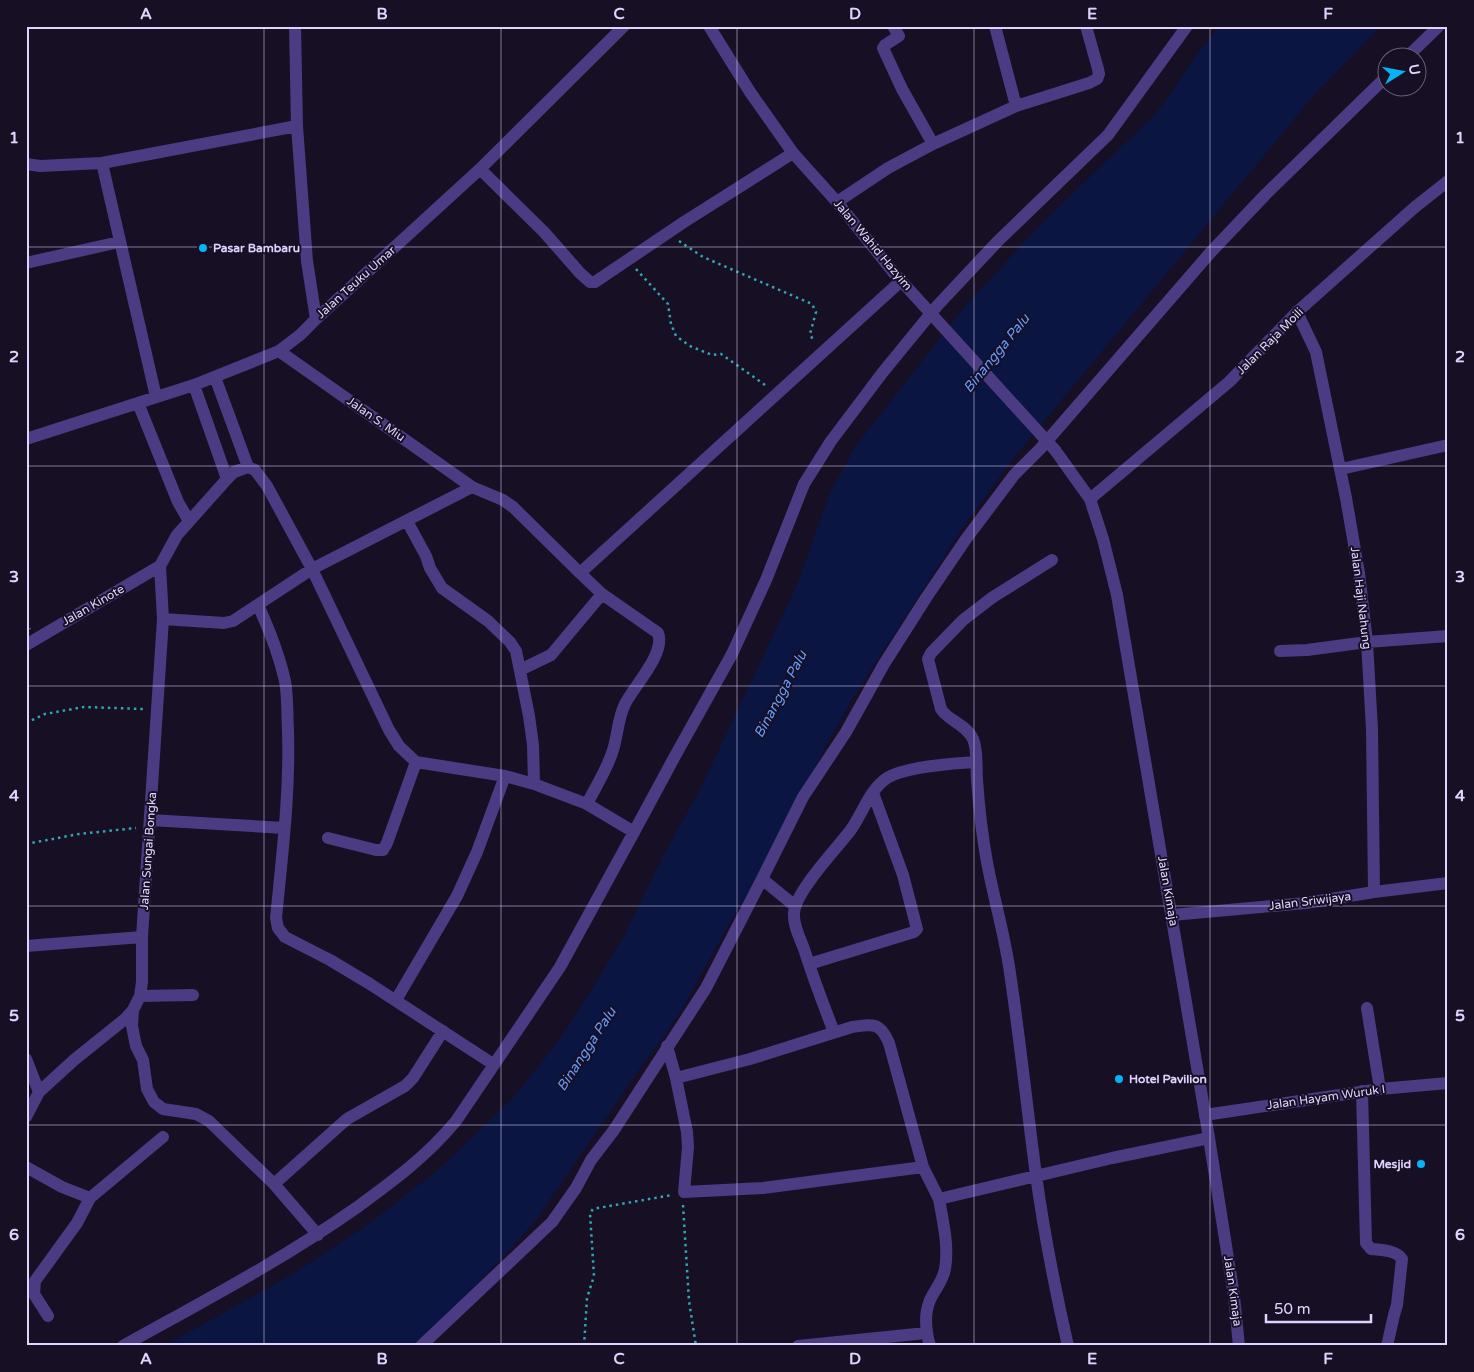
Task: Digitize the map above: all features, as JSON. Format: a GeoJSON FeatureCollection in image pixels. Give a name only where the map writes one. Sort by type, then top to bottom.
{"type":"FeatureCollection","features":[{"type":"Feature","properties":{"kind":"street"},"geometry":{"type":"LineString","coordinates":[[295,26],[296,126],[307,261],[316,319]]}},
{"type":"Feature","properties":{"kind":"street","name":"Jalan Teuku Umar"},"geometry":{"type":"LineString","coordinates":[[26,440],[194,385],[280,351],[300,335],[480,169],[624,26]]}},
{"type":"Feature","properties":{"kind":"street","name":"Jalan Wahid Hazyim"},"geometry":{"type":"LineString","coordinates":[[709,26],[750,92],[793,153],[837,202],[898,277],[1055,450]]}},
{"type":"Feature","properties":{"kind":"street"},"geometry":{"type":"LineString","coordinates":[[893,26],[899,36],[882,48],[902,89],[933,144]]}},
{"type":"Feature","properties":{"kind":"street"},"geometry":{"type":"LineString","coordinates":[[996,26],[1016,106]]}},
{"type":"Feature","properties":{"kind":"street"},"geometry":{"type":"LineString","coordinates":[[837,202],[888,168],[933,144],[1016,106],[1084,85],[1097,79],[1098,69],[1086,26]]}},
{"type":"Feature","properties":{"kind":"street"},"geometry":{"type":"LineString","coordinates":[[124,1346],[264,1268],[318,1235],[390,1183],[436,1144],[456,1121],[560,967],[732,654],[766,580],[804,484],[831,441],[883,372],[937,306],[998,241],[1108,134],[1187,26]]}},
{"type":"Feature","properties":{"kind":"street"},"geometry":{"type":"LineString","coordinates":[[1416,48],[1438,26]]}},
{"type":"Feature","properties":{"kind":"street"},"geometry":{"type":"LineString","coordinates":[[421,1346],[552,1222],[576,1188],[591,1160],[614,1130],[706,988],[802,797],[846,732],[884,664],[966,539],[1014,476],[1040,449],[1210,253],[1266,194],[1376,86]]}},
{"type":"Feature","properties":{"kind":"street"},"geometry":{"type":"LineString","coordinates":[[26,164],[40,166],[102,163],[296,126]]}},
{"type":"Feature","properties":{"kind":"street"},"geometry":{"type":"LineString","coordinates":[[480,169],[544,232],[590,282],[596,282],[684,222],[793,153]]}},
{"type":"Feature","properties":{"kind":"street"},"geometry":{"type":"LineString","coordinates":[[102,163],[156,397]]}},
{"type":"Feature","properties":{"kind":"street","name":"Jalan Raja Moili"},"geometry":{"type":"LineString","coordinates":[[1090,499],[1230,382],[1297,312],[1415,207],[1448,181]]}},
{"type":"Feature","properties":{"kind":"street"},"geometry":{"type":"LineString","coordinates":[[26,263],[119,242]]}},
{"type":"Feature","properties":{"kind":"street"},"geometry":{"type":"LineString","coordinates":[[580,574],[777,395],[898,277]]}},
{"type":"Feature","properties":{"kind":"street","name":"Jalan Haji Nahung"},"geometry":{"type":"LineString","coordinates":[[1297,312],[1316,352],[1341,469],[1359,573],[1367,642],[1372,729],[1374,892]]}},
{"type":"Feature","properties":{"kind":"street","name":"Jalan S. Miu"},"geometry":{"type":"LineString","coordinates":[[280,351],[472,487],[513,506],[602,594],[658,633],[660,643],[654,657],[625,704],[619,719],[613,751],[586,804]]}},
{"type":"Feature","properties":{"kind":"street"},"geometry":{"type":"LineString","coordinates":[[215,377],[248,467]]}},
{"type":"Feature","properties":{"kind":"street"},"geometry":{"type":"LineString","coordinates":[[194,385],[227,479]]}},
{"type":"Feature","properties":{"kind":"street"},"geometry":{"type":"LineString","coordinates":[[138,403],[178,502],[189,521]]}},
{"type":"Feature","properties":{"kind":"street"},"geometry":{"type":"LineString","coordinates":[[1341,469],[1448,446]]}},
{"type":"Feature","properties":{"kind":"street","name":"Jalan Kimaja"},"geometry":{"type":"LineString","coordinates":[[1055,450],[1090,499],[1117,595],[1209,1138],[1240,1346]]}},
{"type":"Feature","properties":{"kind":"street"},"geometry":{"type":"LineString","coordinates":[[160,566],[177,536],[227,479],[234,472],[248,467],[255,470],[267,486],[312,569],[389,730],[399,746],[416,762],[505,776],[534,784],[586,804],[634,832]]}},
{"type":"Feature","properties":{"kind":"street"},"geometry":{"type":"LineString","coordinates":[[163,619],[224,623],[233,621],[312,569],[407,522],[472,487]]}},
{"type":"Feature","properties":{"kind":"street"},"geometry":{"type":"LineString","coordinates":[[407,522],[442,588],[499,630],[516,652],[534,745],[534,784]]}},
{"type":"Feature","properties":{"kind":"street"},"geometry":{"type":"LineString","coordinates":[[1052,560],[993,597],[963,620],[928,657],[939,705],[944,714],[954,719],[973,738],[987,863],[998,908],[1010,973],[1036,1176],[1054,1281],[1068,1346]]}},
{"type":"Feature","properties":{"kind":"street","name":"Jalan Sungai Bongka"},"geometry":{"type":"LineString","coordinates":[[39,1092],[88,1048],[125,1019],[133,1010],[140,996],[142,982],[142,938],[163,619],[160,566]]}},
{"type":"Feature","properties":{"kind":"street","name":"Jalan Kinote"},"geometry":{"type":"LineString","coordinates":[[26,645],[160,566]]}},
{"type":"Feature","properties":{"kind":"street"},"geometry":{"type":"LineString","coordinates":[[520,670],[551,655],[602,594]]}},
{"type":"Feature","properties":{"kind":"street"},"geometry":{"type":"LineString","coordinates":[[258,605],[272,637],[285,682],[289,758],[276,918],[278,928],[285,937],[330,960],[396,1000],[493,1064]]}},
{"type":"Feature","properties":{"kind":"street"},"geometry":{"type":"LineString","coordinates":[[1280,650],[1307,650],[1367,642],[1448,636]]}},
{"type":"Feature","properties":{"kind":"street"},"geometry":{"type":"LineString","coordinates":[[328,838],[383,850],[416,762]]}},
{"type":"Feature","properties":{"kind":"street"},"geometry":{"type":"LineString","coordinates":[[834,1032],[795,920],[795,906],[818,870],[851,830],[873,793],[887,778],[903,772],[976,762]]}},
{"type":"Feature","properties":{"kind":"street"},"geometry":{"type":"LineString","coordinates":[[396,1000],[457,896],[477,852],[505,776]]}},
{"type":"Feature","properties":{"kind":"street"},"geometry":{"type":"LineString","coordinates":[[809,964],[914,932],[917,929],[903,875],[873,793]]}},
{"type":"Feature","properties":{"kind":"street"},"geometry":{"type":"LineString","coordinates":[[150,824],[284,828]]}},
{"type":"Feature","properties":{"kind":"street"},"geometry":{"type":"LineString","coordinates":[[762,879],[795,906]]}},
{"type":"Feature","properties":{"kind":"street","name":"Jalan Sriwijaya"},"geometry":{"type":"LineString","coordinates":[[1172,915],[1306,903],[1448,883]]}},
{"type":"Feature","properties":{"kind":"street"},"geometry":{"type":"LineString","coordinates":[[26,946],[142,938]]}},
{"type":"Feature","properties":{"kind":"street"},"geometry":{"type":"LineString","coordinates":[[140,996],[193,996]]}},
{"type":"Feature","properties":{"kind":"street"},"geometry":{"type":"LineString","coordinates":[[1366,1008],[1380,1089]]}},
{"type":"Feature","properties":{"kind":"street"},"geometry":{"type":"LineString","coordinates":[[133,1010],[132,1026],[143,1060],[147,1089],[154,1102],[163,1109],[196,1114],[209,1121],[274,1184],[318,1235]]}},
{"type":"Feature","properties":{"kind":"street"},"geometry":{"type":"LineString","coordinates":[[676,1078],[750,1059],[834,1032],[868,1025],[876,1026],[884,1031],[892,1052],[923,1167],[939,1199],[947,1248],[945,1270],[929,1301],[926,1332],[930,1346]]}},
{"type":"Feature","properties":{"kind":"street"},"geometry":{"type":"LineString","coordinates":[[274,1184],[347,1119],[405,1086],[417,1072],[443,1031]]}},
{"type":"Feature","properties":{"kind":"street"},"geometry":{"type":"LineString","coordinates":[[667,1046],[676,1078],[687,1132],[688,1147],[684,1192],[763,1188],[923,1167]]}},
{"type":"Feature","properties":{"kind":"street"},"geometry":{"type":"LineString","coordinates":[[26,1059],[39,1092],[26,1118]]}},
{"type":"Feature","properties":{"kind":"street","name":"Jalan Hayam Wuruk I"},"geometry":{"type":"LineString","coordinates":[[1205,1115],[1362,1091],[1448,1083]]}},
{"type":"Feature","properties":{"kind":"street"},"geometry":{"type":"LineString","coordinates":[[1362,1091],[1366,1243],[1371,1249],[1391,1252],[1399,1255],[1402,1259],[1399,1296],[1387,1346]]}},
{"type":"Feature","properties":{"kind":"street"},"geometry":{"type":"LineString","coordinates":[[48,1316],[34,1294],[35,1281],[77,1223],[90,1198],[163,1137]]}},
{"type":"Feature","properties":{"kind":"street"},"geometry":{"type":"LineString","coordinates":[[939,1199],[1112,1158],[1209,1138]]}},
{"type":"Feature","properties":{"kind":"street"},"geometry":{"type":"LineString","coordinates":[[26,1167],[62,1187],[90,1198]]}},
{"type":"Feature","properties":{"kind":"street"},"geometry":{"type":"LineString","coordinates":[[798,1346],[926,1332]]}},
{"type":"Feature","properties":{"kind":"path"},"geometry":{"type":"LineString","coordinates":[[668,233],[703,257],[812,304],[816,312],[811,327],[811,339],[823,352]]}},
{"type":"Feature","properties":{"kind":"path"},"geometry":{"type":"LineString","coordinates":[[628,261],[668,304],[671,324],[676,336],[690,346],[712,355],[720,354],[777,395]]}},
{"type":"Feature","properties":{"kind":"path"},"geometry":{"type":"LineString","coordinates":[[26,723],[45,714],[84,707],[157,709]]}},
{"type":"Feature","properties":{"kind":"path"},"geometry":{"type":"LineString","coordinates":[[26,844],[150,824]]}},
{"type":"Feature","properties":{"kind":"path"},"geometry":{"type":"LineString","coordinates":[[584,1346],[587,1298],[594,1276],[590,1213],[598,1208],[684,1192],[683,1204],[689,1301],[696,1346]]}},
{"type":"Feature","properties":{"kind":"water","name":"Binangga Palu"},"geometry":{"type":"Polygon","coordinates":[[[1219,26],[1381,26],[1315,94],[1013,459],[968,520],[858,690],[827,743],[783,836],[724,933],[682,1009],[534,1223],[465,1298],[414,1346],[164,1346],[296,1272],[367,1225],[439,1169],[514,1097],[556,1044],[625,934],[663,856],[700,789],[797,585],[830,493],[855,447],[965,306],[1043,222],[1153,116],[1219,26]]]}},
{"type":"Feature","properties":{"kind":"place","name":"Pasar Bambaru"},"geometry":{"type":"Point","coordinates":[203,248]}},
{"type":"Feature","properties":{"kind":"place","name":"Hotel Pavilion"},"geometry":{"type":"Point","coordinates":[1119,1079]}},
{"type":"Feature","properties":{"kind":"place","name":"Mesjid"},"geometry":{"type":"Point","coordinates":[1421,1164]}}]}
